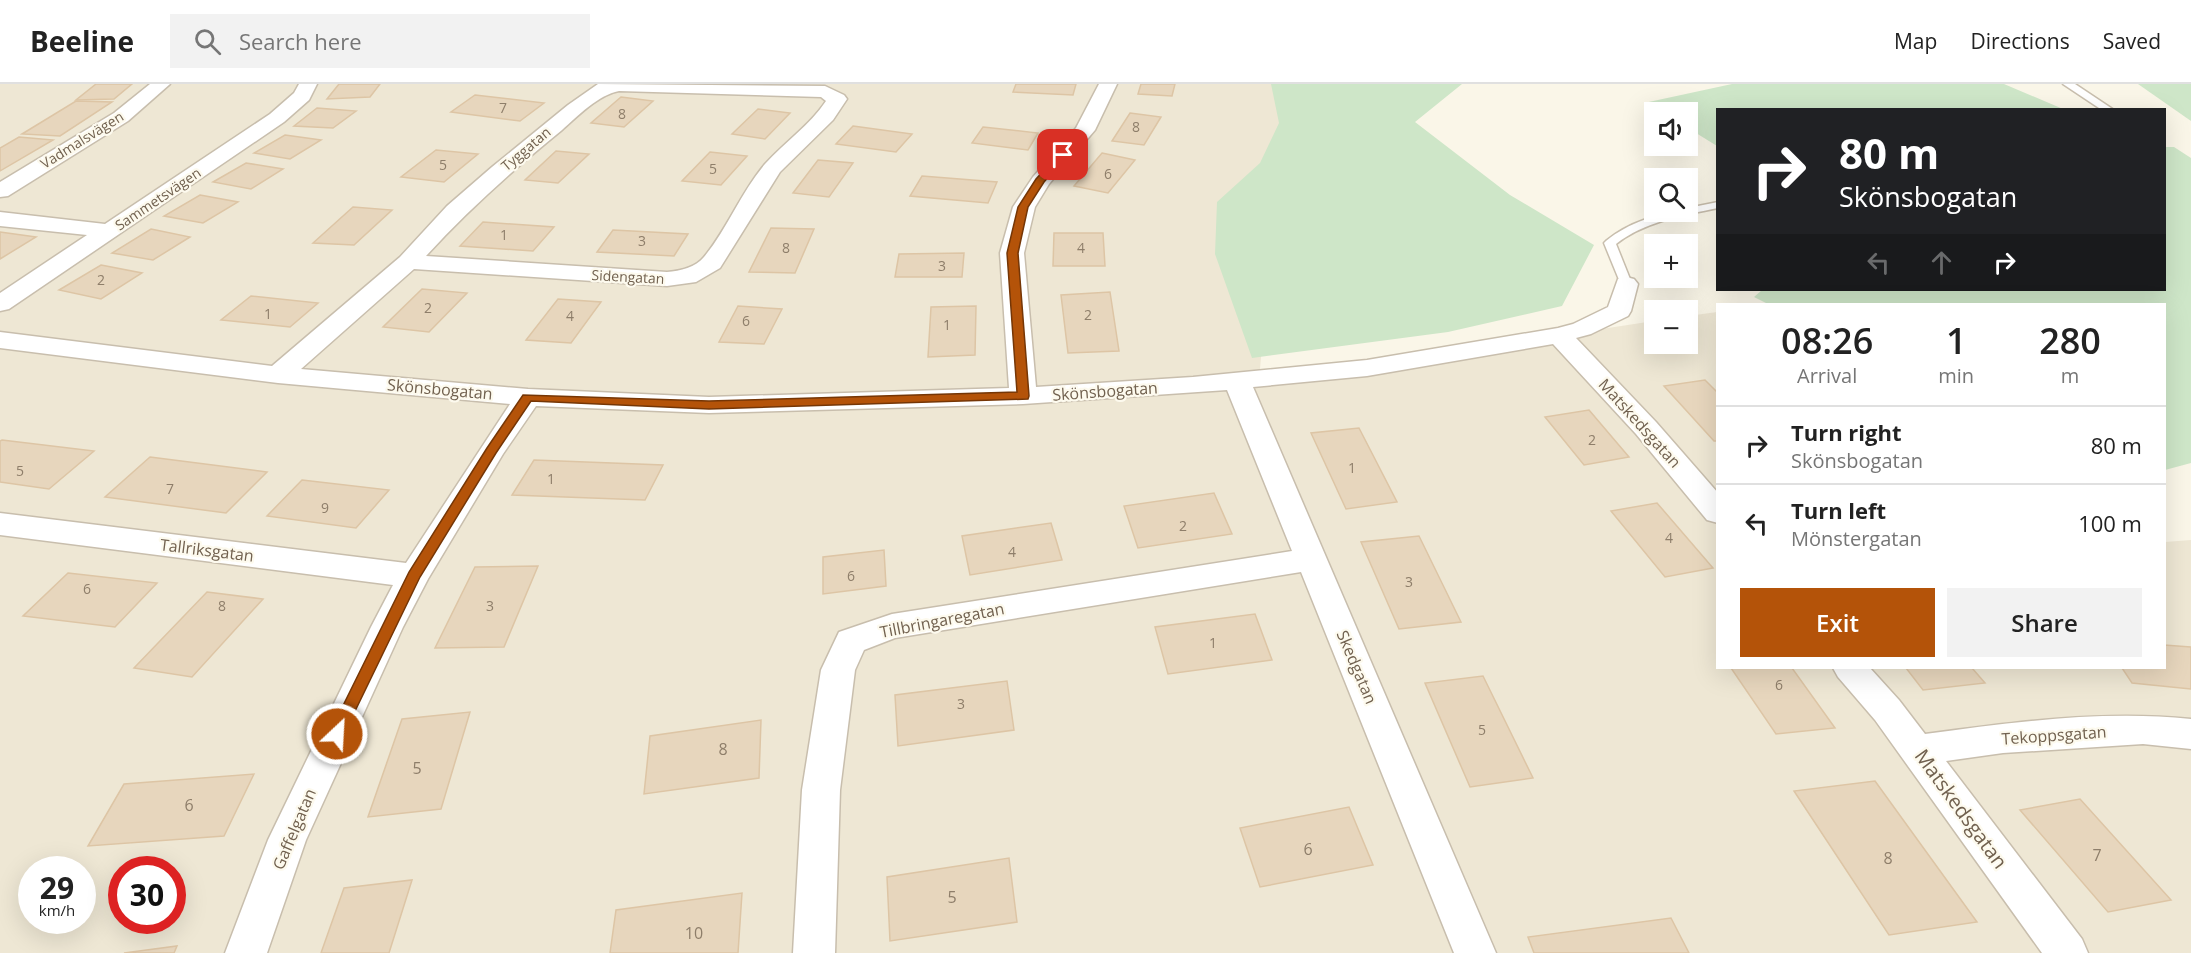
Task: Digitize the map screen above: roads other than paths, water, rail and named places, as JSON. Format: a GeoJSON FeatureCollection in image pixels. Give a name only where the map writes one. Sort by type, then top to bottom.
{"type":"FeatureCollection","features":[{"type":"Feature","properties":{"kind":"street","name":"Vadmalsvägen"},"geometry":{"type":"LineString","coordinates":[[0,191],[121,117],[161,84]]}},
{"type":"Feature","properties":{"kind":"street","name":"Sammetsvägen"},"geometry":{"type":"LineString","coordinates":[[0,304],[278,118],[302,96],[308,84]]}},
{"type":"Feature","properties":{"kind":"street"},"geometry":{"type":"LineString","coordinates":[[1023,396],[1012,253],[1023,207],[1040,181],[1085,130],[1108,84]]}},
{"type":"Feature","properties":{"kind":"street","name":"Tyggatan"},"geometry":{"type":"LineString","coordinates":[[278,375],[408,262],[455,211],[499,171],[575,109],[605,88],[688,86],[825,92],[837,99],[836,101]]}},
{"type":"Feature","properties":{"kind":"street","name":"Sidengatan"},"geometry":{"type":"LineString","coordinates":[[408,262],[644,278],[688,278],[712,262],[752,197],[773,168],[826,116],[836,101]]}},
{"type":"Feature","properties":{"kind":"street"},"geometry":{"type":"LineString","coordinates":[[0,219],[111,231]]}},
{"type":"Feature","properties":{"kind":"street","name":"Skönsbogatan"},"geometry":{"type":"LineString","coordinates":[[0,340],[278,375],[528,397],[709,405],[1023,396],[1237,381],[1367,368],[1559,335],[1582,329],[1619,310],[1626,284]]}},
{"type":"Feature","properties":{"kind":"street","name":"Matskedsgatan"},"geometry":{"type":"LineString","coordinates":[[1559,335],[1647,428],[1716,511]]}},
{"type":"Feature","properties":{"kind":"street","name":"Skedgatan"},"geometry":{"type":"LineString","coordinates":[[1237,381],[1475,953]]}},
{"type":"Feature","properties":{"kind":"street","name":"Gaffelgatan"},"geometry":{"type":"LineString","coordinates":[[246,953],[286,840],[387,627],[414,576],[491,451],[528,397]]}},
{"type":"Feature","properties":{"kind":"street","name":"Tallriksgatan"},"geometry":{"type":"LineString","coordinates":[[0,524],[414,576]]}},
{"type":"Feature","properties":{"kind":"street","name":"Tillbringaregatan"},"geometry":{"type":"LineString","coordinates":[[814,953],[821,790],[838,670],[851,641],[891,626],[1311,559]]}},
{"type":"Feature","properties":{"kind":"street","name":"Matskedsgatan"},"geometry":{"type":"LineString","coordinates":[[1851,669],[1918,750],[2067,953]]}},
{"type":"Feature","properties":{"kind":"street","name":"Tekoppsgatan"},"geometry":{"type":"LineString","coordinates":[[1918,750],[2003,738],[2143,729],[2191,735]]}},
{"type":"Feature","properties":{"kind":"lane"},"geometry":{"type":"LineString","coordinates":[[2068,84],[2107,108]]}},
{"type":"Feature","properties":{"kind":"lane","name":"Skönsbogatan"},"geometry":{"type":"LineString","coordinates":[[1698,209],[1716,205]]}},
{"type":"Feature","properties":{"kind":"lane","name":"Skönsbogatan"},"geometry":{"type":"LineString","coordinates":[[1626,284],[1610,243],[1628,229],[1651,222]]}}]}
